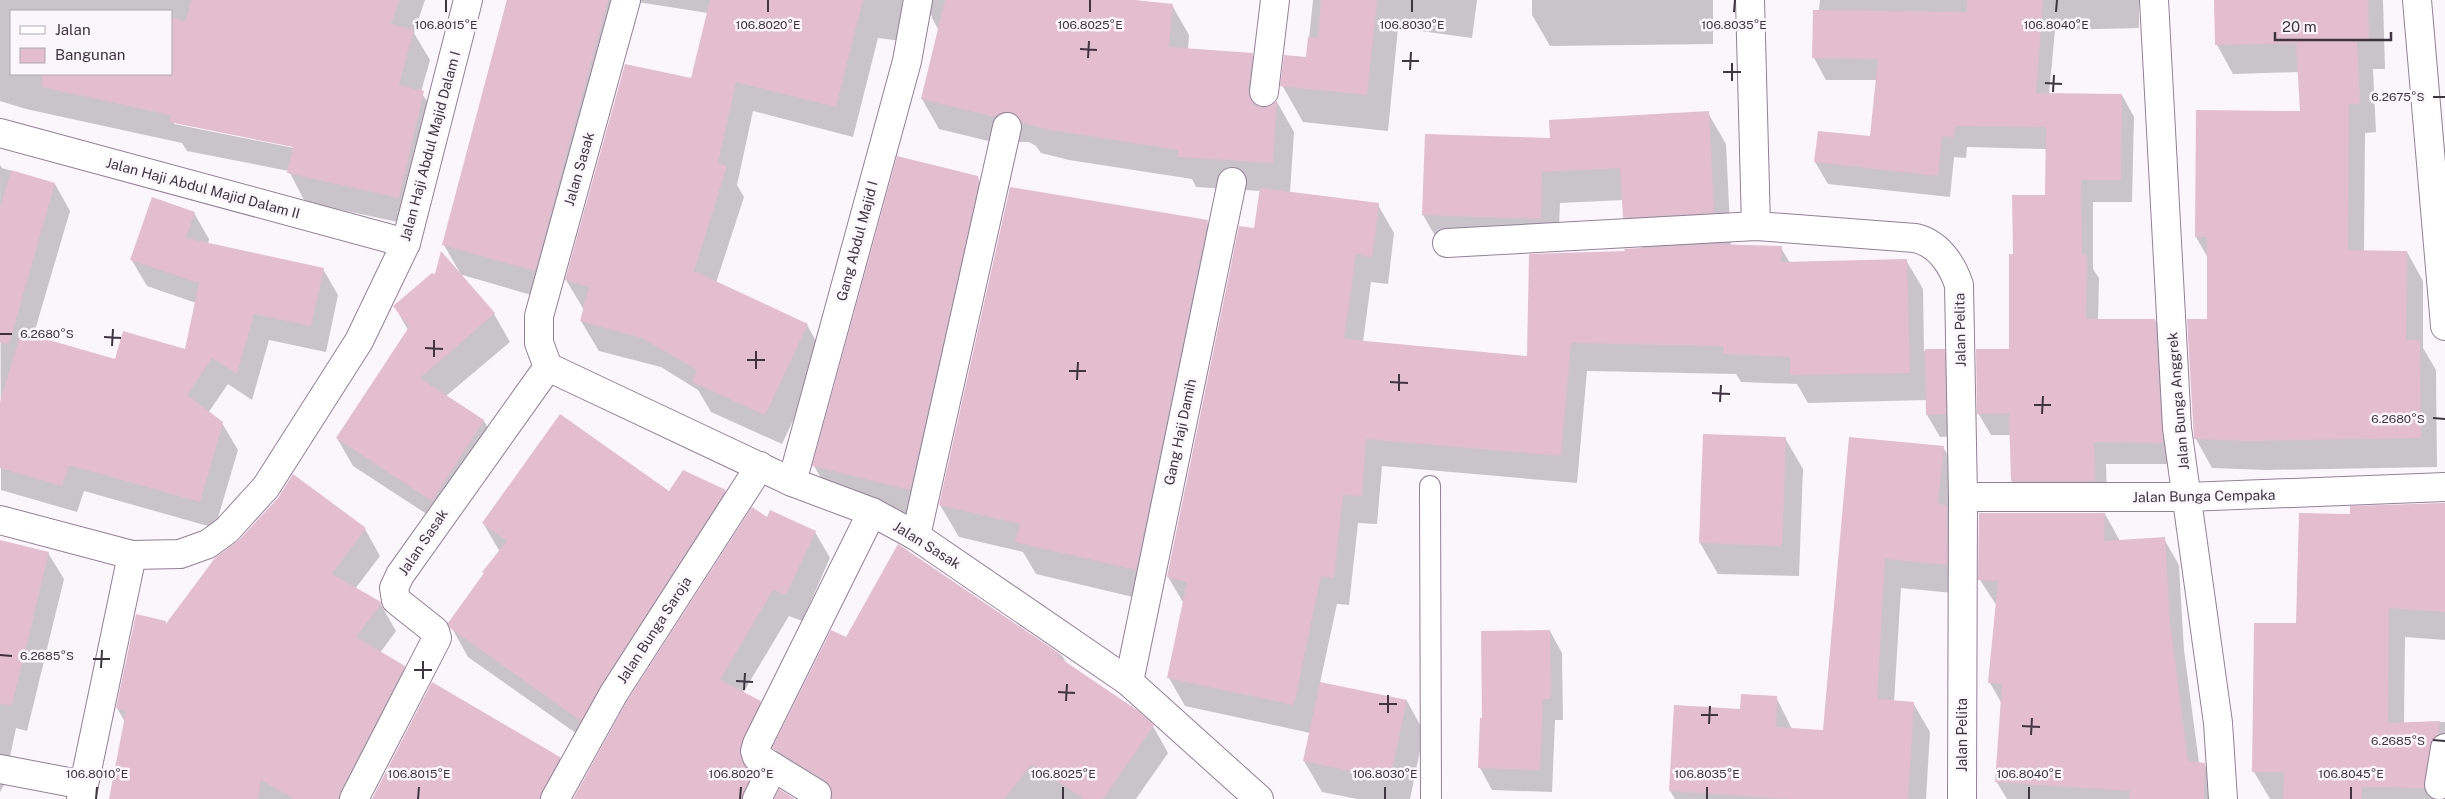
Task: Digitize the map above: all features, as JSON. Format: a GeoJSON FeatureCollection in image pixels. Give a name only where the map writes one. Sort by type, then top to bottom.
{"type":"FeatureCollection","features":[{"type":"Feature","properties":{"kind":"street","name":"Jalan Haji Abdul Majid Dalam I"},"geometry":{"type":"LineString","coordinates":[[0,520],[132,555],[180,554],[208,544],[227,530],[266,487],[359,341],[406,243],[468,0]]}},
{"type":"Feature","properties":{"kind":"street","name":"Jalan Sasak"},"geometry":{"type":"LineString","coordinates":[[626,0],[539,316],[539,343],[548,367],[792,482],[872,512],[916,536],[1129,682],[1259,799]]}},
{"type":"Feature","properties":{"kind":"street","name":"Gang Abdul Majid I"},"geometry":{"type":"LineString","coordinates":[[792,482],[907,61],[918,0]]}},
{"type":"Feature","properties":{"kind":"street"},"geometry":{"type":"LineString","coordinates":[[1264,92],[1275,0]]}},
{"type":"Feature","properties":{"kind":"street"},"geometry":{"type":"LineString","coordinates":[[1750,0],[1756,226]]}},
{"type":"Feature","properties":{"kind":"street","name":"Jalan Bunga Anggrek"},"geometry":{"type":"LineString","coordinates":[[2154,0],[2177,428],[2218,722],[2223,799]]}},
{"type":"Feature","properties":{"kind":"street"},"geometry":{"type":"LineString","coordinates":[[2417,0],[2445,326]]}},
{"type":"Feature","properties":{"kind":"street"},"geometry":{"type":"LineString","coordinates":[[916,536],[1007,127]]}},
{"type":"Feature","properties":{"kind":"street","name":"Jalan Haji Abdul Majid Dalam II"},"geometry":{"type":"LineString","coordinates":[[0,133],[406,243]]}},
{"type":"Feature","properties":{"kind":"street","name":"Gang Haji Damih"},"geometry":{"type":"LineString","coordinates":[[1129,682],[1232,182]]}},
{"type":"Feature","properties":{"kind":"street","name":"Jalan Pelita"},"geometry":{"type":"LineString","coordinates":[[1446,243],[1756,226],[1915,238],[1924,240],[1946,258],[1954,270],[1959,285],[1963,497],[1962,799]]}},
{"type":"Feature","properties":{"kind":"street","name":"Jalan Sasak"},"geometry":{"type":"LineString","coordinates":[[354,799],[437,638],[435,631],[396,600],[394,588],[404,568],[548,367]]}},
{"type":"Feature","properties":{"kind":"street","name":"Jalan Bunga Saroja"},"geometry":{"type":"LineString","coordinates":[[555,799],[614,693],[760,466]]}},
{"type":"Feature","properties":{"kind":"street","name":"Jalan Bunga Cempaka"},"geometry":{"type":"LineString","coordinates":[[1963,497],[2187,498],[2445,487]]}},
{"type":"Feature","properties":{"kind":"street"},"geometry":{"type":"LineString","coordinates":[[817,794],[757,757],[755,751],[872,512]]}},
{"type":"Feature","properties":{"kind":"street"},"geometry":{"type":"LineString","coordinates":[[0,769],[83,792],[132,555]]}},
{"type":"Feature","properties":{"kind":"street"},"geometry":{"type":"LineString","coordinates":[[2439,785],[2445,748]]}},
{"type":"Feature","properties":{"kind":"street"},"geometry":{"type":"LineString","coordinates":[[757,799],[773,767]]}},
{"type":"Feature","properties":{"kind":"lane"},"geometry":{"type":"LineString","coordinates":[[1430,486],[1431,799]]}},
{"type":"Feature","properties":{"kind":"building"},"geometry":{"type":"Polygon","coordinates":[[[191,0],[399,0],[391,24],[414,30],[399,85],[424,91],[399,198],[287,173],[293,147],[169,122],[170,115],[42,87],[43,75],[172,75],[172,18],[186,21],[191,0]]]}},
{"type":"Feature","properties":{"kind":"building"},"geometry":{"type":"Polygon","coordinates":[[[507,0],[608,0],[535,271],[442,245],[507,0]]]}},
{"type":"Feature","properties":{"kind":"building"},"geometry":{"type":"Polygon","coordinates":[[[710,0],[863,0],[836,107],[736,82],[718,163],[727,166],[694,271],[808,324],[765,415],[692,382],[697,370],[642,338],[580,321],[589,287],[565,280],[625,64],[691,78],[710,0]]]}},
{"type":"Feature","properties":{"kind":"building"},"geometry":{"type":"Polygon","coordinates":[[[945,0],[1134,0],[1173,4],[1169,47],[1253,53],[1248,90],[1250,99],[1255,105],[1263,108],[1271,106],[1277,101],[1273,163],[1178,157],[1178,150],[1051,130],[1022,123],[1018,116],[1011,112],[1002,112],[995,117],[921,99],[945,0]]]}},
{"type":"Feature","properties":{"kind":"building"},"geometry":{"type":"Polygon","coordinates":[[[1321,0],[1377,0],[1367,95],[1280,86],[1284,55],[1306,57],[1308,37],[1318,38],[1321,0]]]}},
{"type":"Feature","properties":{"kind":"building"},"geometry":{"type":"Polygon","coordinates":[[[1967,0],[2043,0],[2036,93],[2122,94],[2121,180],[2081,180],[2082,255],[2087,255],[2086,319],[2155,319],[2163,443],[2094,442],[2095,481],[2011,481],[2009,413],[1977,414],[1976,349],[2009,349],[2009,254],[2013,254],[2012,195],[2045,195],[2046,127],[1955,126],[1954,137],[1942,136],[1938,176],[1814,162],[1818,131],[1870,136],[1878,59],[1812,58],[1813,10],[1967,12],[1967,0]]]}},
{"type":"Feature","properties":{"kind":"building"},"geometry":{"type":"Polygon","coordinates":[[[2214,0],[2368,0],[2369,40],[2357,41],[2360,104],[2349,104],[2348,250],[2407,251],[2406,340],[2420,340],[2421,438],[2249,441],[2194,439],[2187,319],[2207,319],[2207,237],[2195,237],[2196,110],[2300,111],[2296,43],[2215,45],[2214,0]]]}},
{"type":"Feature","properties":{"kind":"building"},"geometry":{"type":"Polygon","coordinates":[[[1709,111],[1714,213],[1623,218],[1620,168],[1542,172],[1541,219],[1422,215],[1425,134],[1550,138],[1549,120],[1709,111]]]}},
{"type":"Feature","properties":{"kind":"building"},"geometry":{"type":"Polygon","coordinates":[[[897,156],[978,176],[979,182],[910,490],[812,466],[897,156]]]}},
{"type":"Feature","properties":{"kind":"building"},"geometry":{"type":"Polygon","coordinates":[[[11,170],[55,183],[9,344],[0,343],[0,209],[11,170]]]}},
{"type":"Feature","properties":{"kind":"building"},"geometry":{"type":"Polygon","coordinates":[[[1010,187],[1208,220],[1136,570],[1015,542],[1020,524],[939,505],[1010,187]]]}},
{"type":"Feature","properties":{"kind":"building"},"geometry":{"type":"Polygon","coordinates":[[[1260,188],[1379,203],[1372,257],[1356,254],[1344,339],[1527,356],[1529,254],[1625,251],[1624,249],[1716,244],[1782,246],[1781,262],[1907,259],[1910,373],[1790,375],[1790,357],[1723,354],[1724,346],[1571,343],[1561,456],[1366,439],[1362,496],[1343,495],[1334,578],[1321,576],[1294,705],[1167,678],[1187,582],[1167,577],[1239,226],[1254,228],[1260,188]]]}},
{"type":"Feature","properties":{"kind":"building"},"geometry":{"type":"Polygon","coordinates":[[[152,197],[195,212],[186,238],[324,268],[311,326],[254,314],[237,374],[212,358],[187,395],[223,422],[200,502],[69,465],[62,486],[0,468],[0,402],[21,332],[115,359],[123,331],[185,349],[199,283],[130,260],[152,197]]]}},
{"type":"Feature","properties":{"kind":"building"},"geometry":{"type":"Polygon","coordinates":[[[441,251],[495,313],[420,378],[484,420],[432,501],[336,438],[409,327],[393,306],[432,273],[435,274],[441,251]]]}},
{"type":"Feature","properties":{"kind":"building"},"geometry":{"type":"Polygon","coordinates":[[[1925,349],[1945,349],[1946,414],[1926,415],[1925,349]]]}},
{"type":"Feature","properties":{"kind":"building"},"geometry":{"type":"Polygon","coordinates":[[[560,414],[669,491],[683,470],[726,490],[601,685],[581,721],[450,628],[448,623],[484,573],[482,572],[507,541],[482,523],[560,414]]]}},
{"type":"Feature","properties":{"kind":"building"},"geometry":{"type":"Polygon","coordinates":[[[1703,434],[1786,437],[1782,546],[1699,543],[1703,434]]]}},
{"type":"Feature","properties":{"kind":"building"},"geometry":{"type":"Polygon","coordinates":[[[1849,437],[1944,446],[1938,504],[1947,505],[1947,565],[1885,559],[1877,699],[1914,702],[1908,799],[1791,799],[1669,791],[1674,705],[1740,709],[1741,694],[1777,696],[1776,727],[1823,730],[1849,437]]]}},
{"type":"Feature","properties":{"kind":"building"},"geometry":{"type":"Polygon","coordinates":[[[293,474],[366,528],[332,574],[381,602],[356,637],[405,666],[338,799],[294,799],[261,780],[258,799],[109,799],[126,711],[116,708],[136,614],[166,621],[165,625],[215,558],[239,540],[278,498],[293,474]]]}},
{"type":"Feature","properties":{"kind":"building"},"geometry":{"type":"Polygon","coordinates":[[[2445,503],[2445,612],[2389,608],[2388,723],[2440,721],[2438,735],[2430,746],[2424,788],[2362,787],[2362,799],[2283,799],[2284,772],[2252,772],[2254,623],[2296,623],[2299,513],[2350,514],[2350,506],[2445,503]]]}},
{"type":"Feature","properties":{"kind":"building"},"geometry":{"type":"Polygon","coordinates":[[[752,507],[767,517],[770,510],[816,531],[786,595],[773,590],[720,680],[761,701],[740,747],[742,762],[753,773],[742,799],[573,799],[627,701],[752,507]]]}},
{"type":"Feature","properties":{"kind":"building"},"geometry":{"type":"Polygon","coordinates":[[[1979,513],[2105,513],[2104,541],[2165,537],[2170,623],[2188,761],[2205,763],[2204,799],[2129,799],[2130,791],[1995,782],[2002,684],[1988,683],[1998,581],[1978,580],[1979,513]]]}},
{"type":"Feature","properties":{"kind":"building"},"geometry":{"type":"Polygon","coordinates":[[[0,540],[49,552],[12,705],[0,704],[0,540]]]}},
{"type":"Feature","properties":{"kind":"building"},"geometry":{"type":"Polygon","coordinates":[[[898,544],[1063,656],[1054,654],[1137,710],[1154,725],[1103,799],[1084,799],[1032,764],[1004,799],[831,799],[831,787],[826,781],[772,748],[831,630],[846,637],[898,544]]]}},
{"type":"Feature","properties":{"kind":"building"},"geometry":{"type":"Polygon","coordinates":[[[1550,630],[1551,699],[1543,699],[1540,770],[1478,768],[1480,718],[1482,718],[1481,631],[1550,630]]]}},
{"type":"Feature","properties":{"kind":"building"},"geometry":{"type":"Polygon","coordinates":[[[432,682],[560,757],[539,799],[372,799],[432,682]]]}},
{"type":"Feature","properties":{"kind":"building"},"geometry":{"type":"Polygon","coordinates":[[[1320,682],[1407,700],[1390,779],[1303,761],[1320,682]]]}},
{"type":"Feature","properties":{"kind":"building"},"geometry":{"type":"Polygon","coordinates":[[[779,789],[795,799],[774,799],[779,789]]]}}]}
